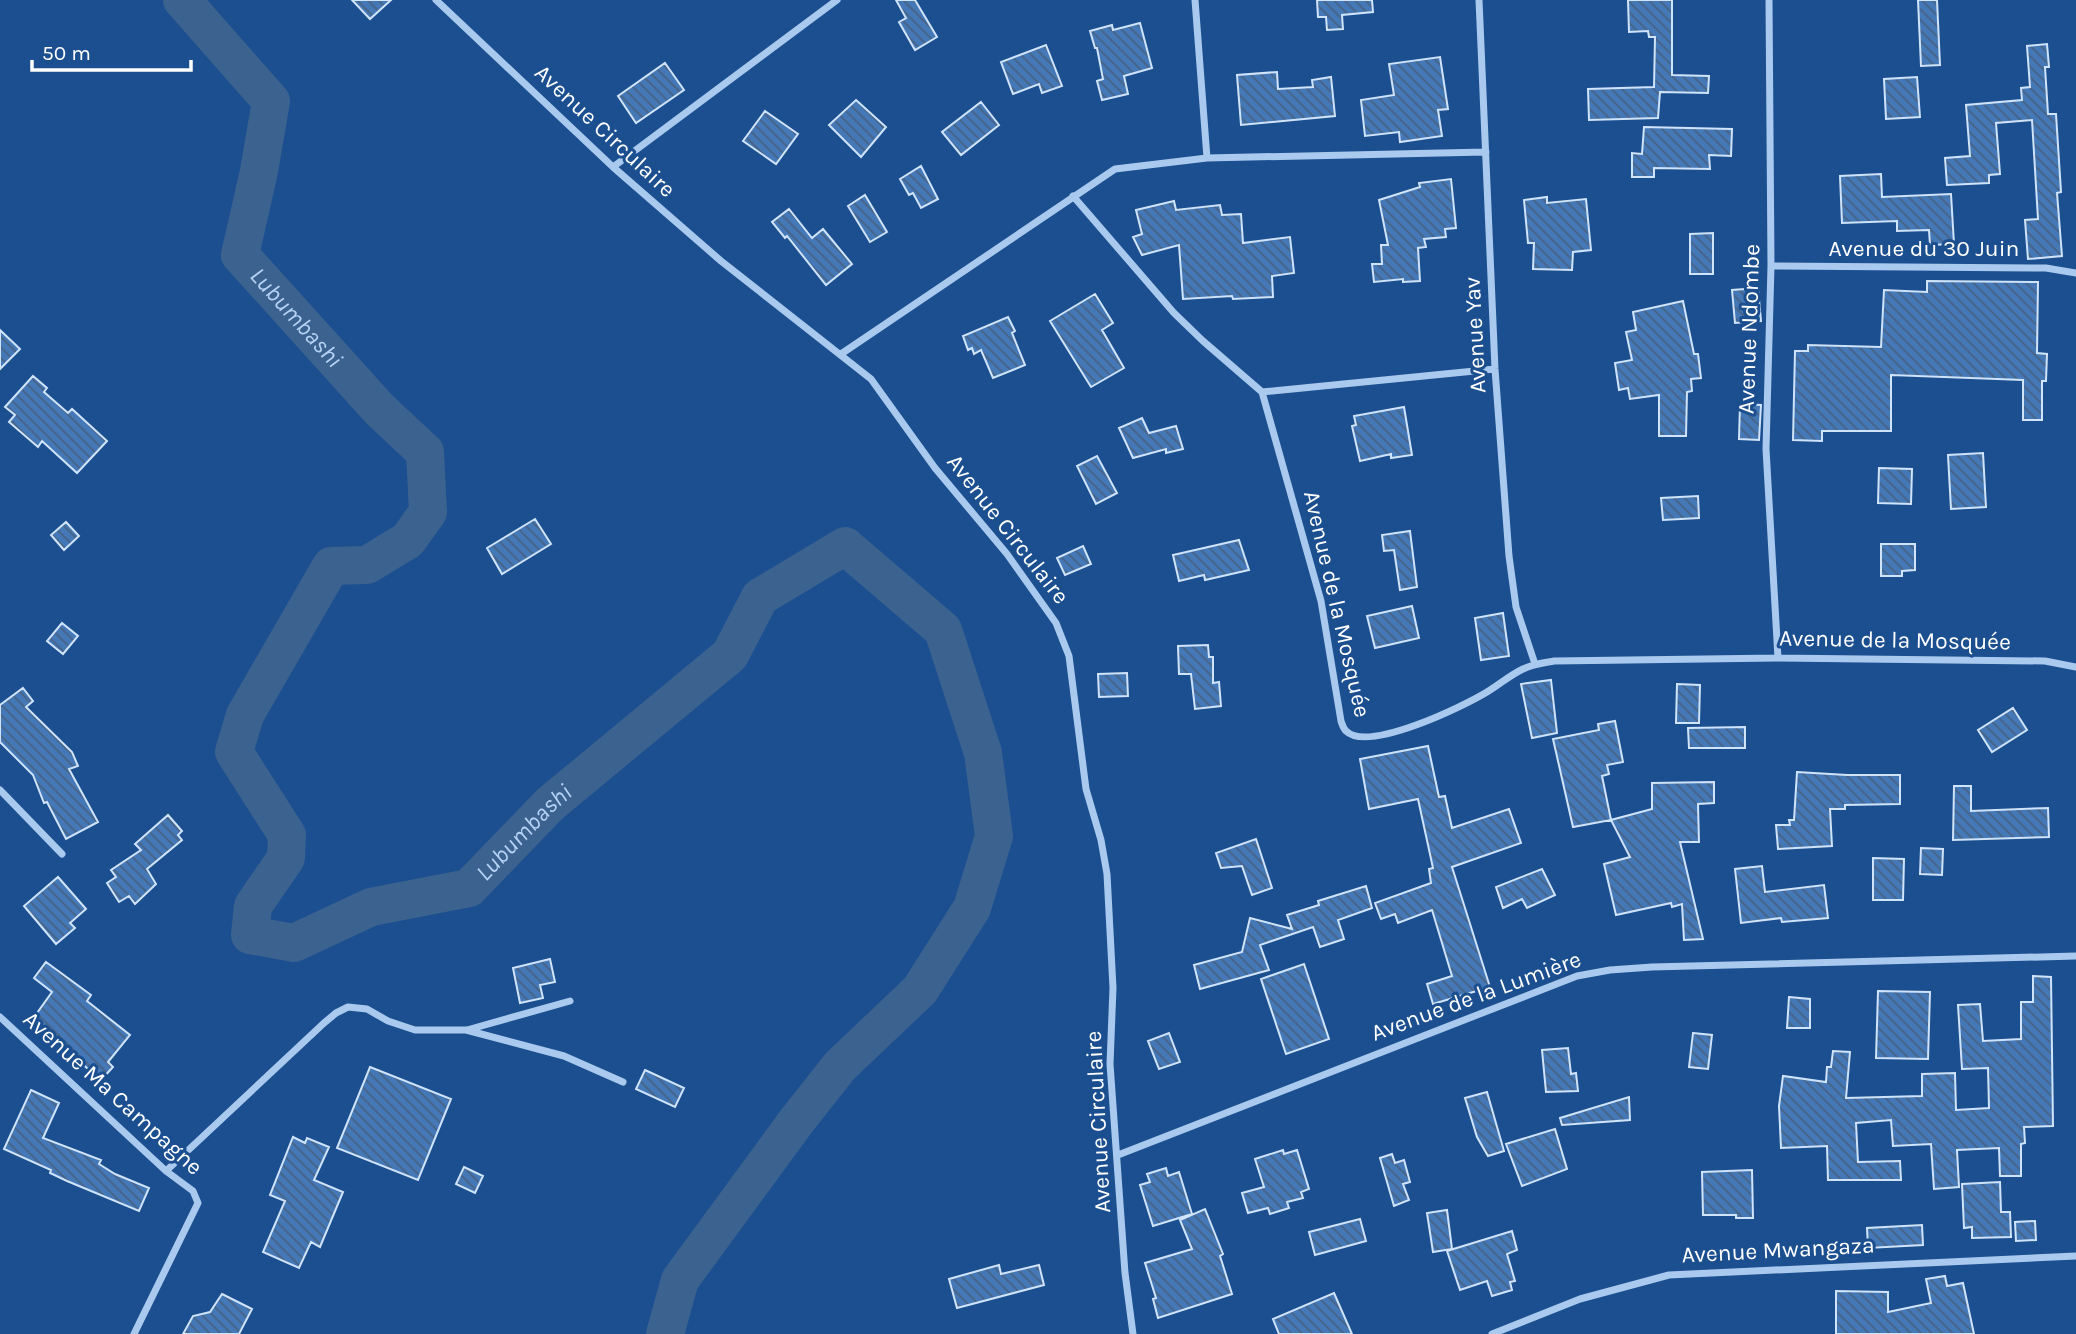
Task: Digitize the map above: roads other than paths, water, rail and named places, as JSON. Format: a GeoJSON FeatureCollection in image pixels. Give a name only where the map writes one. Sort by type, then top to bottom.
{"type":"FeatureCollection","features":[{"type":"Feature","properties":{"kind":"street","name":"Avenue Circulaire"},"geometry":{"type":"LineString","coordinates":[[436,0],[613,167],[721,261],[841,354],[880,389],[935,468],[1007,554],[1056,623],[1069,656],[1086,789],[1104,854],[1108,884],[1114,988],[1111,1064],[1125,1273],[1133,1334]]}},
{"type":"Feature","properties":{"kind":"street"},"geometry":{"type":"LineString","coordinates":[[613,167],[837,0]]}},
{"type":"Feature","properties":{"kind":"street"},"geometry":{"type":"LineString","coordinates":[[1195,0],[1207,158]]}},
{"type":"Feature","properties":{"kind":"street","name":"Avenue Yav"},"geometry":{"type":"LineString","coordinates":[[1479,0],[1495,369],[1509,556],[1516,607],[1535,664]]}},
{"type":"Feature","properties":{"kind":"street","name":"Avenue Ndombe"},"geometry":{"type":"LineString","coordinates":[[1769,0],[1772,266],[1766,449],[1778,658]]}},
{"type":"Feature","properties":{"kind":"street"},"geometry":{"type":"LineString","coordinates":[[841,354],[1073,196],[1122,166],[1207,158],[1486,152]]}},
{"type":"Feature","properties":{"kind":"street"},"geometry":{"type":"LineString","coordinates":[[1073,196],[1174,313],[1262,391],[1495,369]]}},
{"type":"Feature","properties":{"kind":"street","name":"Avenue du 30 Juin"},"geometry":{"type":"LineString","coordinates":[[1772,266],[2046,268],[2076,273]]}},
{"type":"Feature","properties":{"kind":"street","name":"Avenue de la Mosquée"},"geometry":{"type":"LineString","coordinates":[[1262,391],[1321,601],[1338,710],[1346,731],[1363,737],[1380,735],[1428,720],[1477,697],[1519,671],[1535,664],[1554,661],[1778,658],[2045,661],[2076,667]]}},
{"type":"Feature","properties":{"kind":"street"},"geometry":{"type":"LineString","coordinates":[[0,790],[62,854]]}},
{"type":"Feature","properties":{"kind":"street","name":"Avenue de la Lumière"},"geometry":{"type":"LineString","coordinates":[[1118,1155],[1577,976],[1652,967],[2076,956]]}},
{"type":"Feature","properties":{"kind":"street"},"geometry":{"type":"LineString","coordinates":[[466,1030],[570,1001]]}},
{"type":"Feature","properties":{"kind":"street"},"geometry":{"type":"LineString","coordinates":[[166,1171],[337,1013],[348,1007],[367,1009],[415,1030],[466,1030],[564,1056],[623,1082]]}},
{"type":"Feature","properties":{"kind":"street","name":"Avenue Ma Campagne"},"geometry":{"type":"LineString","coordinates":[[0,1017],[198,1198],[198,1203],[134,1334]]}},
{"type":"Feature","properties":{"kind":"street","name":"Avenue Mwangaza"},"geometry":{"type":"LineString","coordinates":[[1492,1334],[1580,1299],[1669,1275],[2076,1256]]}},
{"type":"Feature","properties":{"kind":"waterway","name":"Lubumbashi"},"geometry":{"type":"LineString","coordinates":[[182,0],[271,101],[240,255],[380,410],[425,452],[428,512],[408,540],[367,565],[331,566],[245,715],[234,752],[287,835],[286,858],[253,906],[250,935],[294,943],[371,907],[469,888],[550,804],[730,655],[760,597],[845,546],[943,630],[983,753],[994,836],[972,908],[920,990],[840,1066],[680,1280],[665,1334]]}}]}
